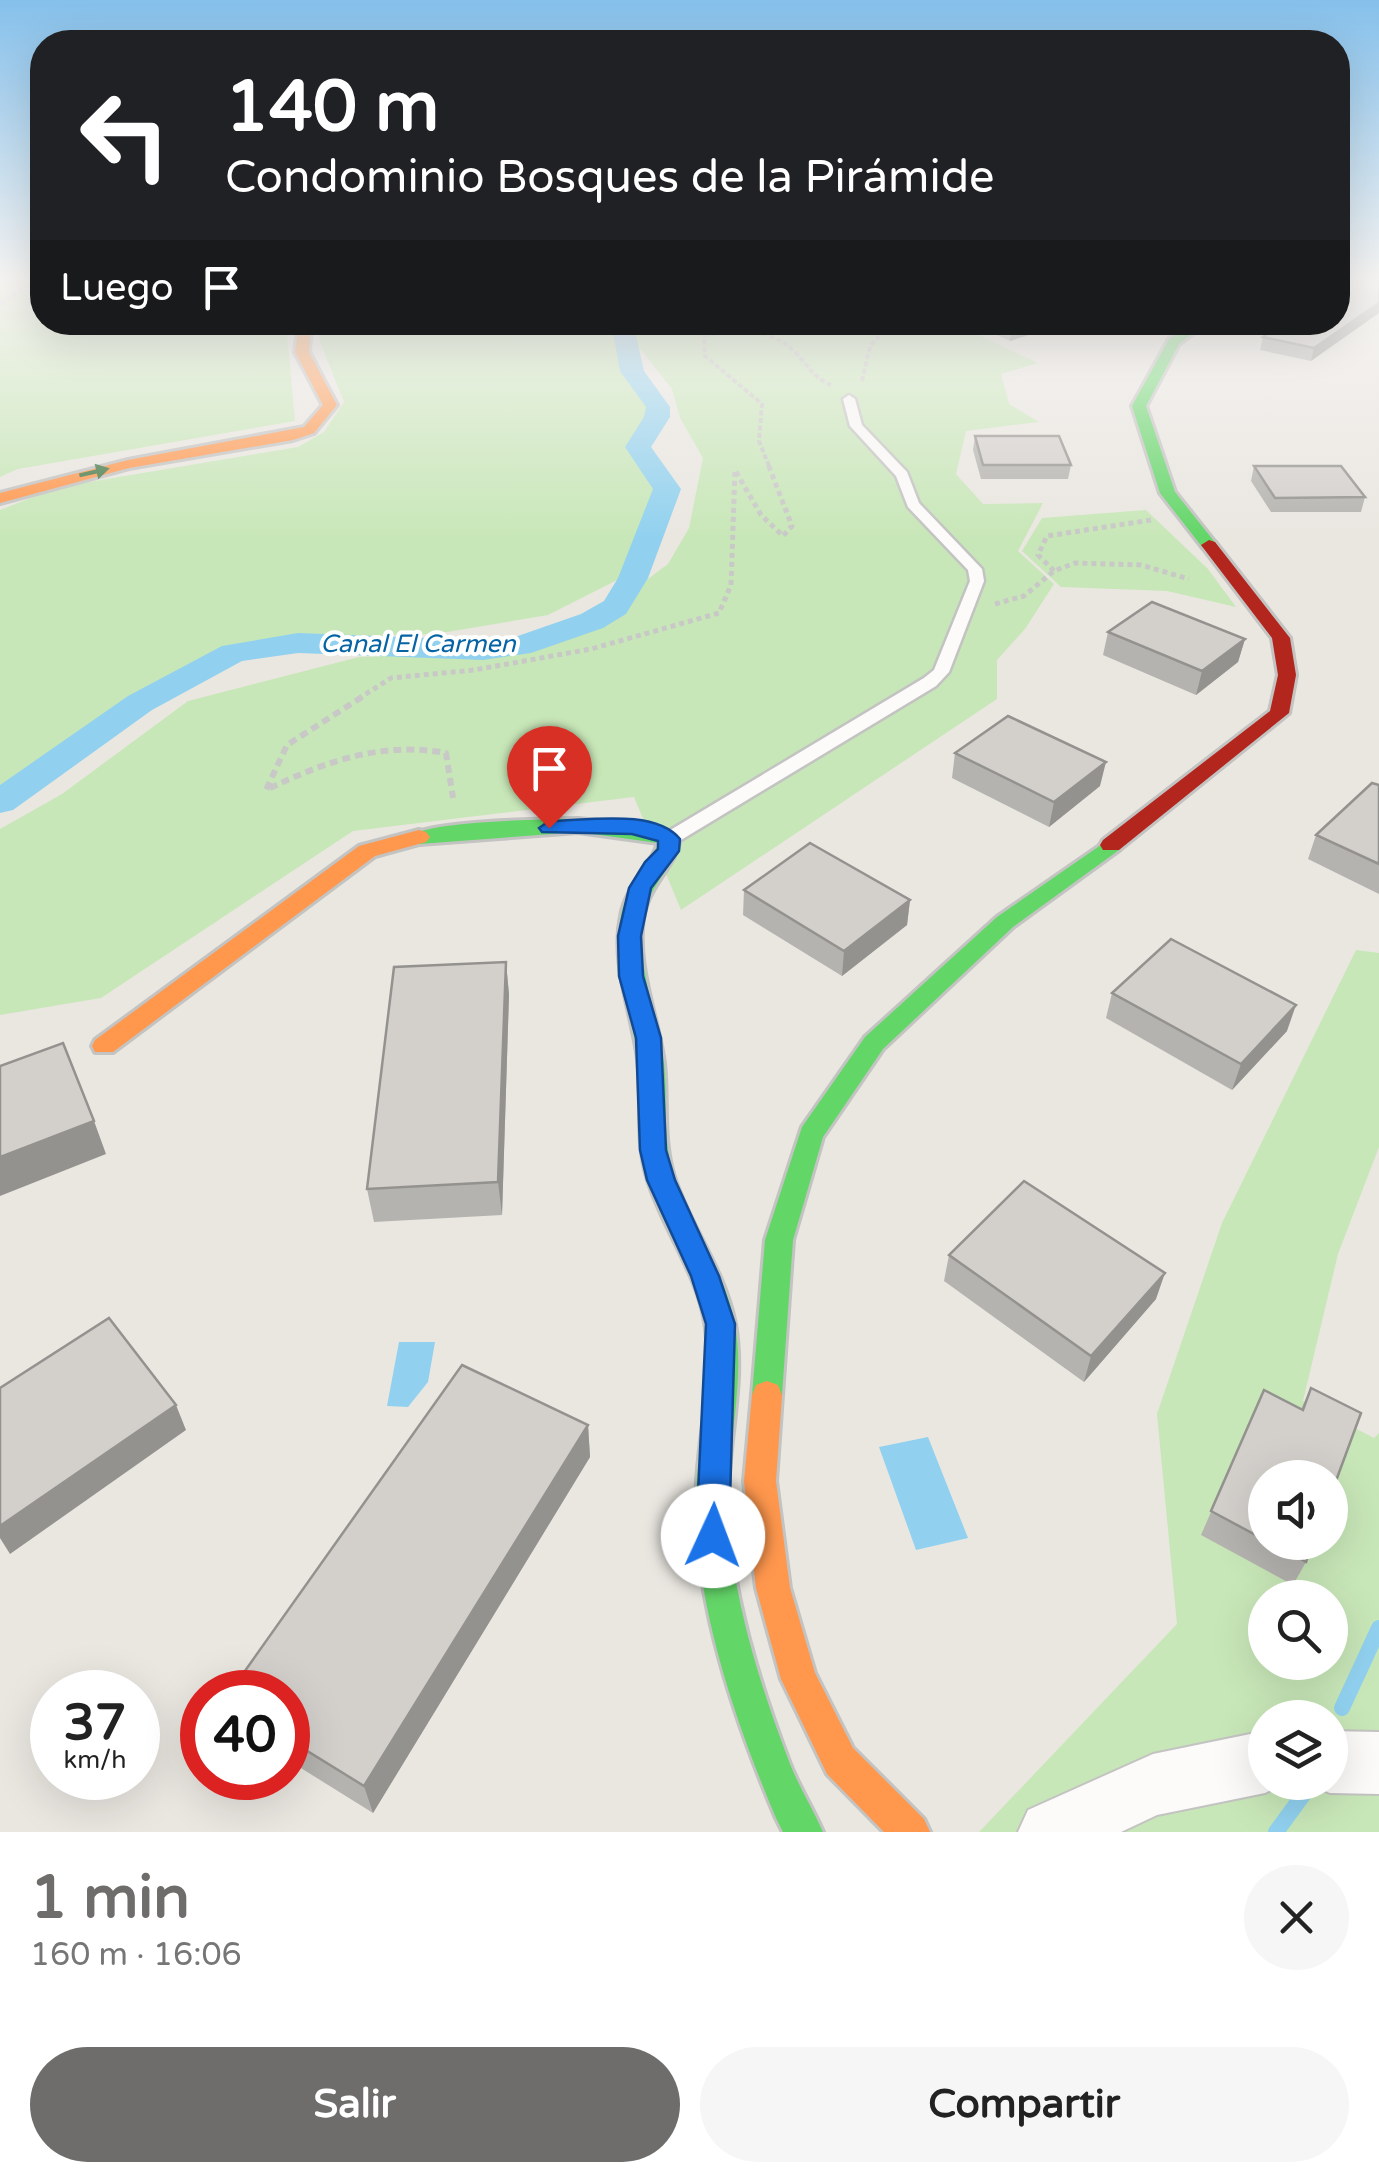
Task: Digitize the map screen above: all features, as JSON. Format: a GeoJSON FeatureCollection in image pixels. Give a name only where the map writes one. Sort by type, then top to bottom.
{"type":"FeatureCollection","features":[{"type":"Feature","properties":{"kind":"street"},"geometry":{"type":"LineString","coordinates":[[0,498],[100,470],[254,444],[309,430],[330,405],[309,365]]}},
{"type":"Feature","properties":{"kind":"street"},"geometry":{"type":"LineString","coordinates":[[911,1832],[840,1760],[799,1679],[774,1588],[760,1482],[779,1240],[811,1134],[874,1043],[1004,922],[1142,822],[1279,713],[1287,675],[1281,638],[1168,493],[1140,406],[1162,365]]}},
{"type":"Feature","properties":{"kind":"street"},"geometry":{"type":"LineString","coordinates":[[104,1046],[367,851],[397,840],[549,828],[632,827],[658,831],[669,839],[668,851],[652,866],[640,888],[629,936],[631,976],[648,1038],[653,1150],[661,1180],[705,1276],[720,1324],[713,1536],[740,1666],[766,1744],[804,1832]]}},
{"type":"Feature","properties":{"kind":"street"},"geometry":{"type":"LineString","coordinates":[[1348,1762],[1379,1762]]}},
{"type":"Feature","properties":{"kind":"street"},"geometry":{"type":"LineString","coordinates":[[1050,1832],[1153,1785],[1248,1765]]}},
{"type":"Feature","properties":{"kind":"lane"},"geometry":{"type":"LineString","coordinates":[[669,839],[941,672],[977,581],[975,568],[913,504],[902,475],[856,426],[849,400]]}},
{"type":"Feature","properties":{"kind":"path"},"geometry":{"type":"LineString","coordinates":[[450,777],[446,754],[426,748],[384,750],[319,764],[266,790],[287,745],[391,678],[474,670],[591,649],[719,614],[731,585],[735,470],[755,500],[759,516],[771,530],[783,536],[792,526],[759,442],[762,404],[716,365]]}},
{"type":"Feature","properties":{"kind":"path"},"geometry":{"type":"LineString","coordinates":[[807,365],[814,378],[848,395],[849,400],[859,392],[865,365]]}},
{"type":"Feature","properties":{"kind":"path"},"geometry":{"type":"LineString","coordinates":[[1054,572],[1038,555],[1047,536],[1152,520]]}},
{"type":"Feature","properties":{"kind":"path"},"geometry":{"type":"LineString","coordinates":[[965,612],[1024,596],[1054,572],[1074,564],[1110,562],[1168,572],[1205,585]]}},
{"type":"Feature","properties":{"kind":"green space"},"geometry":{"type":"Polygon","coordinates":[[[0,365],[290,365],[295,421],[18,469],[0,477],[0,365]]]}},
{"type":"Feature","properties":{"kind":"green space"},"geometry":{"type":"Polygon","coordinates":[[[330,365],[624,365],[655,399],[646,448],[665,474],[658,501],[625,576],[548,615],[435,634],[296,638],[215,667],[129,714],[35,784],[0,799],[0,510],[59,487],[298,447],[324,432],[344,402],[330,365]]]}},
{"type":"Feature","properties":{"kind":"green space"},"geometry":{"type":"Polygon","coordinates":[[[654,365],[1030,365],[1001,374],[1009,404],[1039,422],[966,431],[956,474],[983,504],[1043,503],[1018,551],[1054,584],[1025,629],[997,660],[997,699],[681,910],[634,797],[353,831],[101,998],[0,1015],[0,829],[62,794],[188,701],[359,657],[448,654],[505,642],[558,629],[622,598],[668,564],[689,528],[703,458],[680,418],[672,389],[654,365]]]}},
{"type":"Feature","properties":{"kind":"green space"},"geometry":{"type":"Polygon","coordinates":[[[1146,510],[1208,569],[1236,607],[1167,591],[1061,587],[1022,551],[1042,518],[1146,510]]]}},
{"type":"Feature","properties":{"kind":"green space"},"geometry":{"type":"Polygon","coordinates":[[[1356,950],[1379,953],[1379,1147],[1338,1254],[1303,1401],[1374,1438],[1379,1433],[1379,1832],[979,1832],[1177,1624],[1157,1414],[1222,1223],[1356,950]]]}},
{"type":"Feature","properties":{"kind":"water"},"geometry":{"type":"Polygon","coordinates":[[[399,1342],[435,1342],[428,1382],[408,1407],[387,1406],[399,1342]]]}},
{"type":"Feature","properties":{"kind":"water"},"geometry":{"type":"Polygon","coordinates":[[[928,1437],[968,1538],[916,1550],[879,1447],[928,1437]]]}},
{"type":"Feature","properties":{"kind":"building"},"geometry":{"type":"Polygon","coordinates":[[[975,436],[1059,436],[1071,465],[983,465],[975,436]]]}},
{"type":"Feature","properties":{"kind":"building"},"geometry":{"type":"Polygon","coordinates":[[[1254,466],[1341,466],[1365,497],[1275,498],[1254,466]]]}},
{"type":"Feature","properties":{"kind":"building"},"geometry":{"type":"Polygon","coordinates":[[[1152,602],[1245,639],[1202,671],[1108,632],[1152,602]]]}},
{"type":"Feature","properties":{"kind":"building"},"geometry":{"type":"Polygon","coordinates":[[[1008,716],[1106,762],[1054,802],[955,753],[1008,716]]]}},
{"type":"Feature","properties":{"kind":"building"},"geometry":{"type":"Polygon","coordinates":[[[1372,783],[1379,785],[1379,864],[1316,835],[1372,783]]]}},
{"type":"Feature","properties":{"kind":"building"},"geometry":{"type":"Polygon","coordinates":[[[810,843],[910,900],[844,951],[744,890],[810,843]]]}},
{"type":"Feature","properties":{"kind":"building"},"geometry":{"type":"Polygon","coordinates":[[[1171,939],[1296,1005],[1241,1064],[1112,993],[1171,939]]]}},
{"type":"Feature","properties":{"kind":"building"},"geometry":{"type":"Polygon","coordinates":[[[506,962],[498,1182],[367,1189],[394,967],[506,962]]]}},
{"type":"Feature","properties":{"kind":"building"},"geometry":{"type":"Polygon","coordinates":[[[63,1043],[94,1121],[0,1157],[0,1066],[63,1043]]]}},
{"type":"Feature","properties":{"kind":"building"},"geometry":{"type":"Polygon","coordinates":[[[1024,1181],[1165,1273],[1091,1356],[949,1255],[1024,1181]]]}},
{"type":"Feature","properties":{"kind":"building"},"geometry":{"type":"Polygon","coordinates":[[[109,1318],[176,1405],[0,1526],[0,1388],[109,1318]]]}},
{"type":"Feature","properties":{"kind":"building"},"geometry":{"type":"Polygon","coordinates":[[[462,1365],[588,1425],[364,1786],[310,1753],[310,1670],[246,1670],[462,1365]]]}},
{"type":"Feature","properties":{"kind":"building"},"geometry":{"type":"Polygon","coordinates":[[[1311,1388],[1361,1413],[1344,1460],[1248,1460],[1248,1531],[1211,1511],[1264,1390],[1303,1410],[1311,1388]]]}},
{"type":"Feature","properties":{"kind":"waterway","name":"Canal El Carmen"},"geometry":{"type":"LineString","coordinates":[[0,802],[140,703],[233,653],[298,643],[483,650],[520,646],[592,621],[615,607],[633,578],[667,489],[638,447],[657,417],[658,407],[631,365]]}},
{"type":"Feature","properties":{"kind":"waterway"},"geometry":{"type":"LineString","coordinates":[[1346,1700],[1379,1628]]}},
{"type":"Feature","properties":{"kind":"waterway"},"geometry":{"type":"LineString","coordinates":[[1276,1832],[1299,1800]]}},
{"type":"Feature","properties":{"kind":"traffic: fast"},"geometry":{"type":"LineString","coordinates":[[1161,365],[1139,406],[1168,493],[1209,545]]}},
{"type":"Feature","properties":{"kind":"traffic: fast"},"geometry":{"type":"LineString","coordinates":[[419,837],[578,825],[641,831],[669,839],[664,855],[640,890],[630,927],[633,967],[651,1062],[654,1148],[667,1195],[709,1285],[720,1323],[722,1394],[712,1512],[721,1584],[758,1725],[773,1768],[804,1832]]}},
{"type":"Feature","properties":{"kind":"traffic: fast"},"geometry":{"type":"LineString","coordinates":[[767,1395],[779,1240],[811,1134],[874,1043],[1005,922],[1111,845]]}},
{"type":"Feature","properties":{"kind":"traffic: slow"},"geometry":{"type":"LineString","coordinates":[[0,498],[128,464],[309,430],[330,405],[309,365]]}},
{"type":"Feature","properties":{"kind":"traffic: slow"},"geometry":{"type":"LineString","coordinates":[[104,1046],[367,851],[419,837]]}},
{"type":"Feature","properties":{"kind":"traffic: slow"},"geometry":{"type":"LineString","coordinates":[[767,1395],[760,1481],[773,1588],[799,1679],[840,1761],[911,1832]]}},
{"type":"Feature","properties":{"kind":"traffic: jam"},"geometry":{"type":"LineString","coordinates":[[1111,845],[1279,713],[1287,675],[1281,638],[1209,545]]}},
{"type":"Feature","properties":{"kind":"route"},"geometry":{"type":"LineString","coordinates":[[549,828],[632,827],[658,831],[669,839],[668,851],[652,866],[640,888],[629,936],[631,976],[648,1038],[653,1150],[661,1180],[705,1276],[720,1324],[722,1364],[713,1536]]}}]}
